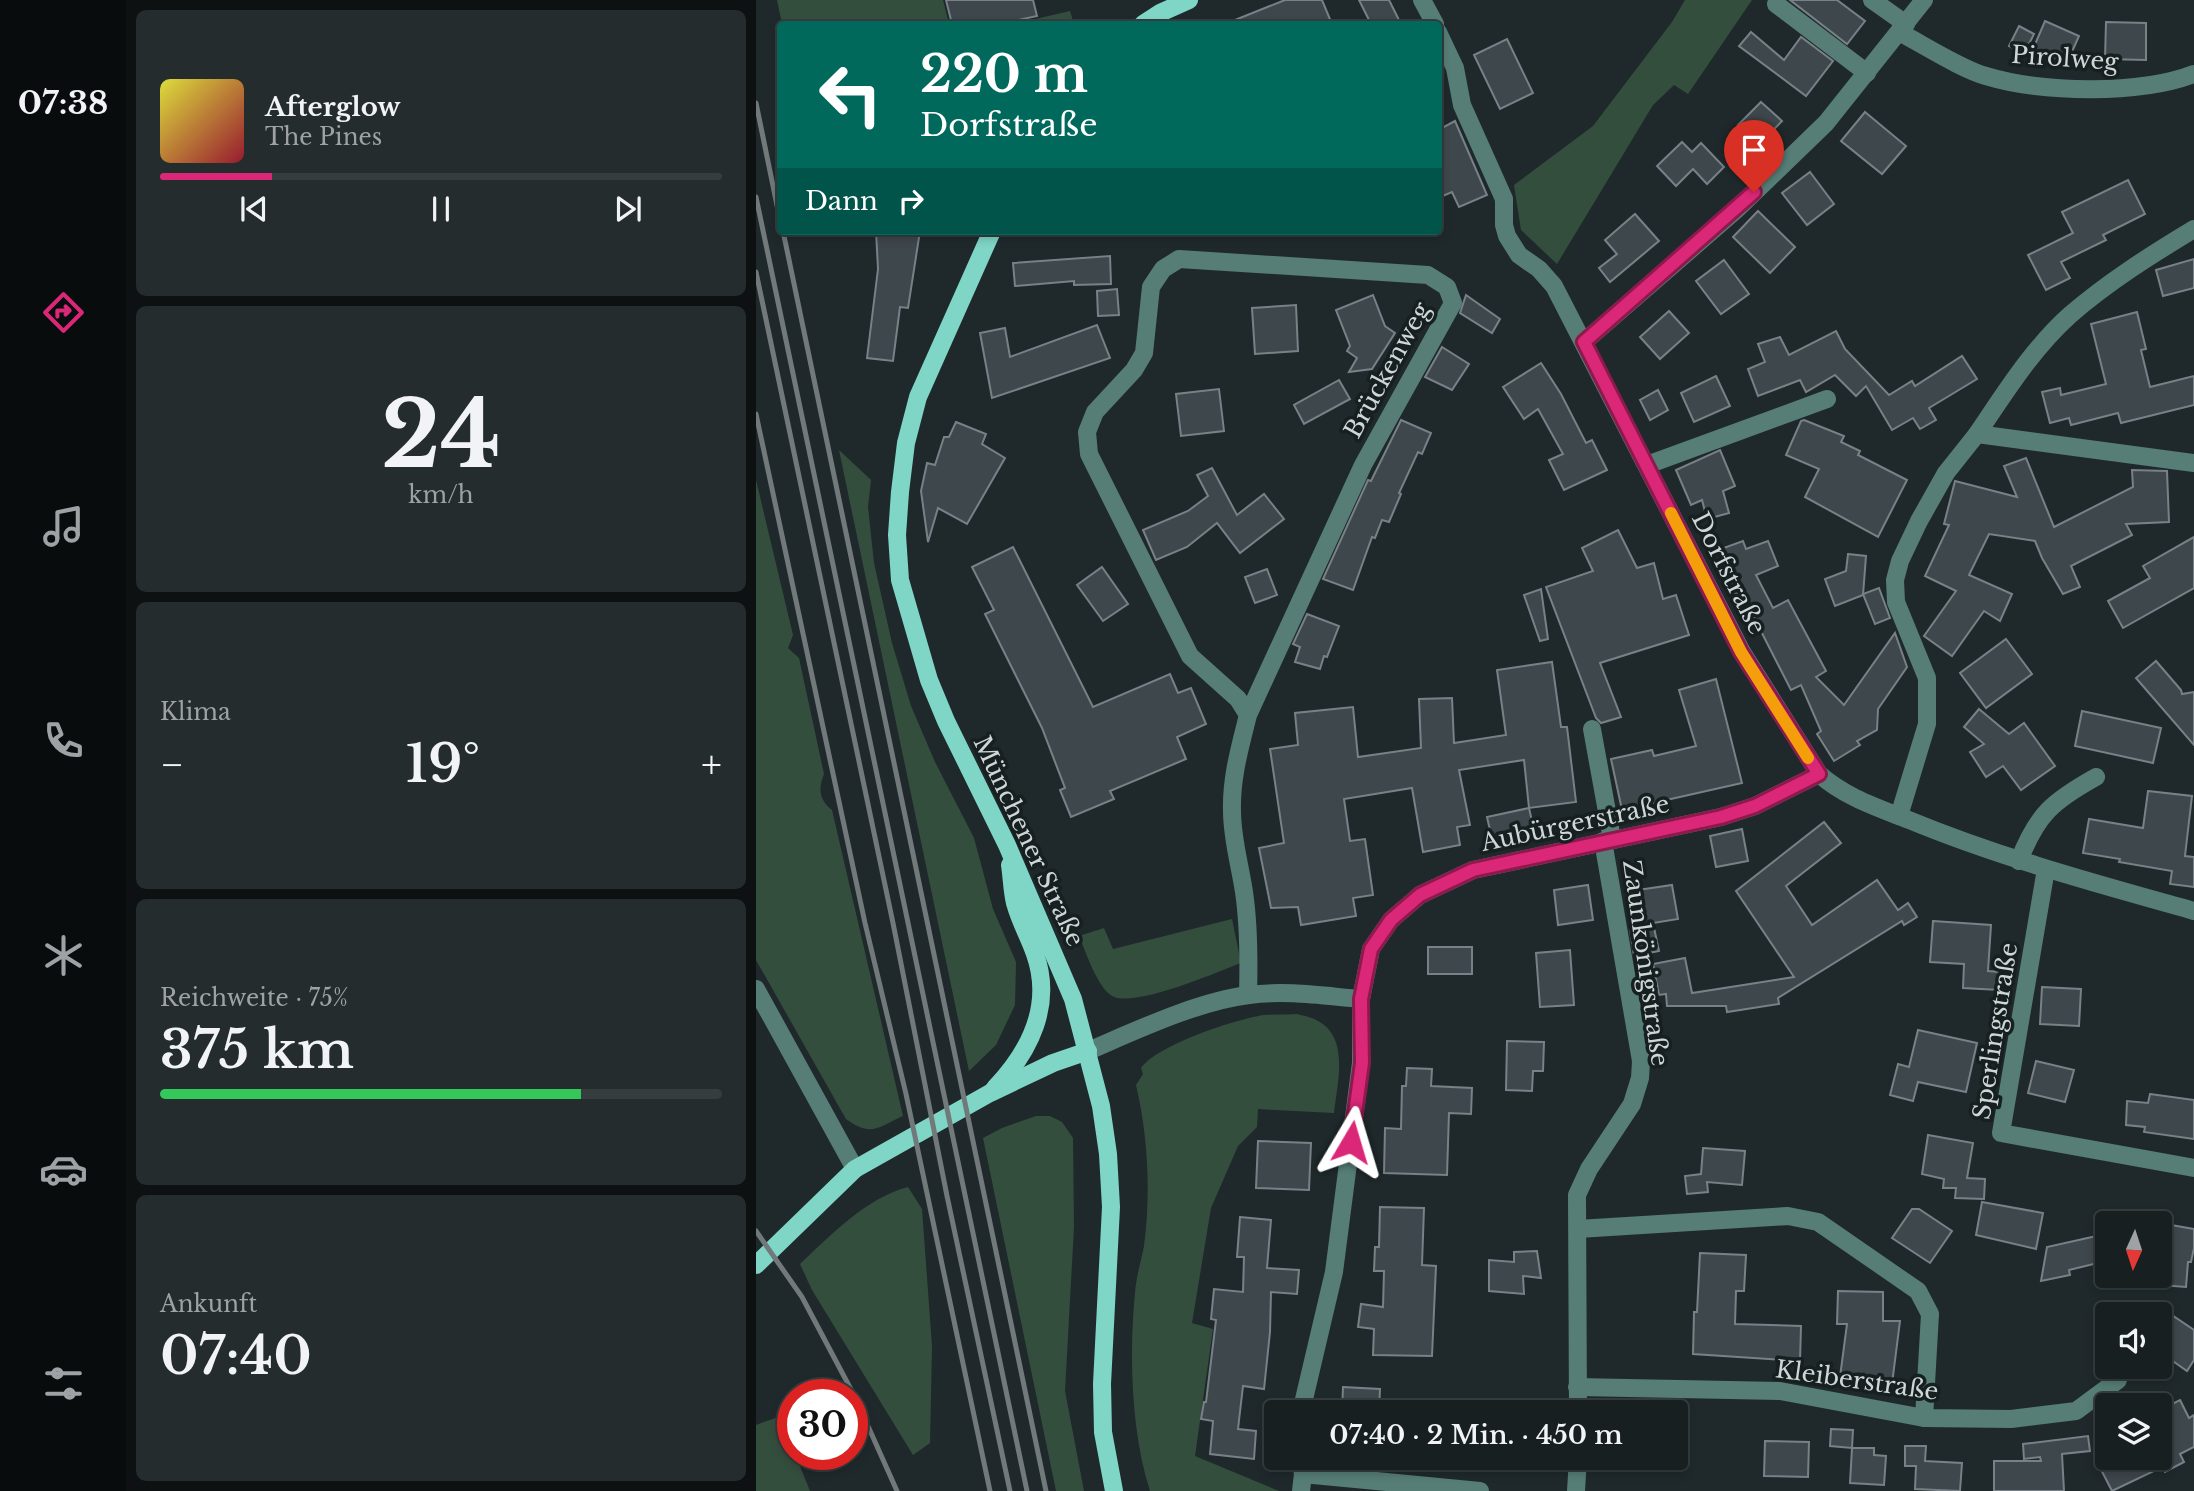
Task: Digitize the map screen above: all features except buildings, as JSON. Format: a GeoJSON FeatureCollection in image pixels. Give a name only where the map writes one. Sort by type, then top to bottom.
{"type":"FeatureCollection","features":[{"type":"Feature","properties":{"kind":"main road"},"geometry":{"type":"LineString","coordinates":[[1148,21],[1189,0]]}},
{"type":"Feature","properties":{"kind":"main road","name":"Münchener Straße"},"geometry":{"type":"LineString","coordinates":[[990,235],[918,397],[906,443],[897,535],[900,580],[929,680],[946,721],[1007,845],[1073,999],[1101,1106],[1108,1154],[1111,1207],[1102,1384],[1103,1432],[1114,1491]]}},
{"type":"Feature","properties":{"kind":"main road"},"geometry":{"type":"LineString","coordinates":[[990,1093],[1026,1050],[1042,1003],[1036,956],[1015,902],[1007,845]]}},
{"type":"Feature","properties":{"kind":"main road"},"geometry":{"type":"LineString","coordinates":[[756,1265],[855,1169],[990,1093],[1053,1063],[1088,1051]]}},
{"type":"Feature","properties":{"kind":"street"},"geometry":{"type":"LineString","coordinates":[[1422,0],[1433,21]]}},
{"type":"Feature","properties":{"kind":"street","name":"Pirolweg"},"geometry":{"type":"LineString","coordinates":[[1872,0],[1903,28],[1984,75],[2022,84],[2117,89],[2177,80],[2194,74]]}},
{"type":"Feature","properties":{"kind":"street"},"geometry":{"type":"LineString","coordinates":[[1584,342],[1736,210],[1826,123],[1924,0]]}},
{"type":"Feature","properties":{"kind":"street"},"geometry":{"type":"LineString","coordinates":[[1776,4],[1867,73]]}},
{"type":"Feature","properties":{"kind":"street","name":"Dorfstraße"},"geometry":{"type":"LineString","coordinates":[[1442,40],[1455,68],[1462,105],[1504,199],[1504,225],[1513,247],[1546,276],[1584,342],[1741,652],[1819,774],[1848,795],[2019,861],[2194,911]]}},
{"type":"Feature","properties":{"kind":"street"},"geometry":{"type":"LineString","coordinates":[[1899,816],[1927,724],[1927,678],[1896,603],[1895,580],[1900,561],[1919,521],[1947,473],[2017,374],[2069,317],[2137,263],[2194,229]]}},
{"type":"Feature","properties":{"kind":"street","name":"Brückenweg"},"geometry":{"type":"LineString","coordinates":[[1248,715],[1238,699],[1190,656],[1089,454],[1087,432],[1095,412],[1134,370],[1144,353],[1151,287],[1163,270],[1179,259],[1428,275],[1447,287],[1453,303],[1363,465],[1248,715],[1233,775],[1232,812],[1250,948],[1248,995]]}},
{"type":"Feature","properties":{"kind":"street"},"geometry":{"type":"LineString","coordinates":[[1647,465],[1827,398]]}},
{"type":"Feature","properties":{"kind":"street"},"geometry":{"type":"LineString","coordinates":[[1977,434],[2194,463]]}},
{"type":"Feature","properties":{"kind":"street","name":"Zaunkönigstraße"},"geometry":{"type":"LineString","coordinates":[[1578,1400],[1577,1195],[1589,1169],[1632,1104],[1640,1079],[1641,1061],[1592,729]]}},
{"type":"Feature","properties":{"kind":"street","name":"Aubürgerstraße"},"geometry":{"type":"LineString","coordinates":[[1304,1400],[1334,1272],[1362,1063],[1361,999],[1371,949],[1391,920],[1420,895],[1473,870],[1721,817],[1755,806],[1819,774]]}},
{"type":"Feature","properties":{"kind":"street"},"geometry":{"type":"LineString","coordinates":[[2019,861],[2030,833],[2045,812],[2067,793],[2096,777]]}},
{"type":"Feature","properties":{"kind":"street","name":"Sperlingstraße"},"geometry":{"type":"LineString","coordinates":[[2046,869],[2001,1133],[2194,1168]]}},
{"type":"Feature","properties":{"kind":"street"},"geometry":{"type":"LineString","coordinates":[[1088,1051],[1202,1006],[1248,995],[1290,993],[1361,999]]}},
{"type":"Feature","properties":{"kind":"street"},"geometry":{"type":"LineString","coordinates":[[758,996],[855,1169]]}},
{"type":"Feature","properties":{"kind":"street"},"geometry":{"type":"LineString","coordinates":[[1578,1228],[1788,1216],[1818,1222],[1918,1291],[1930,1314],[1924,1418]]}},
{"type":"Feature","properties":{"kind":"street","name":"Kleiberstraße"},"geometry":{"type":"LineString","coordinates":[[1577,1387],[1780,1391],[1924,1418],[2011,1419],[2076,1411],[2118,1380]]}},
{"type":"Feature","properties":{"kind":"street"},"geometry":{"type":"LineString","coordinates":[[1576,1491],[1577,1470]]}},
{"type":"Feature","properties":{"kind":"street"},"geometry":{"type":"LineString","coordinates":[[1301,1474],[1480,1491]]}},
{"type":"Feature","properties":{"kind":"green space"},"geometry":{"type":"Polygon","coordinates":[[[777,0],[943,0],[948,21],[781,21],[777,0]]]}},
{"type":"Feature","properties":{"kind":"green space"},"geometry":{"type":"Polygon","coordinates":[[[1685,0],[1752,0],[1688,94],[1674,85],[1653,105],[1557,264],[1521,230],[1514,185],[1593,126],[1672,22],[1685,0]]]}},
{"type":"Feature","properties":{"kind":"green space"},"geometry":{"type":"Polygon","coordinates":[[[1070,11],[1073,21],[1027,21],[1070,11]]]}},
{"type":"Feature","properties":{"kind":"green space"},"geometry":{"type":"Polygon","coordinates":[[[839,450],[871,480],[868,507],[874,563],[892,643],[911,706],[935,762],[974,838],[993,909],[1016,962],[1015,1005],[996,1045],[969,1071],[839,450]]]}},
{"type":"Feature","properties":{"kind":"green space"},"geometry":{"type":"Polygon","coordinates":[[[756,480],[793,635],[788,648],[799,658],[824,774],[821,793],[824,802],[832,810],[903,1116],[874,1129],[862,1128],[846,1119],[756,960],[756,480]]]}},
{"type":"Feature","properties":{"kind":"green space"},"geometry":{"type":"Polygon","coordinates":[[[1232,919],[1241,963],[1158,993],[1126,999],[1114,997],[1103,987],[1079,936],[1104,928],[1113,949],[1232,919]]]}},
{"type":"Feature","properties":{"kind":"green space"},"geometry":{"type":"Polygon","coordinates":[[[1297,1014],[1318,1021],[1334,1038],[1338,1050],[1339,1076],[1334,1113],[1258,1109],[1257,1127],[1238,1146],[1211,1208],[1192,1323],[1213,1329],[1195,1456],[1279,1491],[1150,1491],[1135,1419],[1132,1367],[1133,1317],[1144,1246],[1148,1185],[1146,1144],[1136,1085],[1143,1074],[1141,1068],[1163,1051],[1217,1027],[1264,1015],[1297,1014]]]}},
{"type":"Feature","properties":{"kind":"green space"},"geometry":{"type":"Polygon","coordinates":[[[1036,1116],[1050,1116],[1062,1122],[1073,1138],[1074,1227],[1065,1391],[1084,1491],[1056,1491],[983,1138],[1036,1116]]]}},
{"type":"Feature","properties":{"kind":"green space"},"geometry":{"type":"Polygon","coordinates":[[[908,1187],[922,1209],[932,1346],[930,1443],[913,1455],[812,1290],[800,1264],[864,1209],[893,1192],[908,1187]]]}},
{"type":"Feature","properties":{"kind":"green space"},"geometry":{"type":"Polygon","coordinates":[[[777,1417],[777,1470],[801,1470],[810,1491],[756,1491],[756,1425],[777,1417]]]}},
{"type":"Feature","properties":{"kind":"railway"},"geometry":{"type":"LineString","coordinates":[[756,103],[777,205]]}},
{"type":"Feature","properties":{"kind":"railway"},"geometry":{"type":"LineString","coordinates":[[756,197],[1027,1491]]}},
{"type":"Feature","properties":{"kind":"railway"},"geometry":{"type":"LineString","coordinates":[[784,235],[1046,1491]]}},
{"type":"Feature","properties":{"kind":"railway"},"geometry":{"type":"LineString","coordinates":[[756,272],[1010,1491]]}},
{"type":"Feature","properties":{"kind":"railway"},"geometry":{"type":"LineString","coordinates":[[756,414],[865,923],[906,1094],[990,1491]]}},
{"type":"Feature","properties":{"kind":"railway"},"geometry":{"type":"LineString","coordinates":[[756,1231],[802,1297],[855,1397],[897,1491]]}},
{"type":"Feature","properties":{"kind":"slow traffic"},"geometry":{"type":"LineString","coordinates":[[1671,513],[1741,652],[1808,758]]}},
{"type":"Feature","properties":{"kind":"route"},"geometry":{"type":"LineString","coordinates":[[1351,1142],[1362,1063],[1361,999],[1371,949],[1391,920],[1420,895],[1473,870],[1721,817],[1786,793],[1819,774],[1741,652],[1584,342],[1754,192]]}}]}
